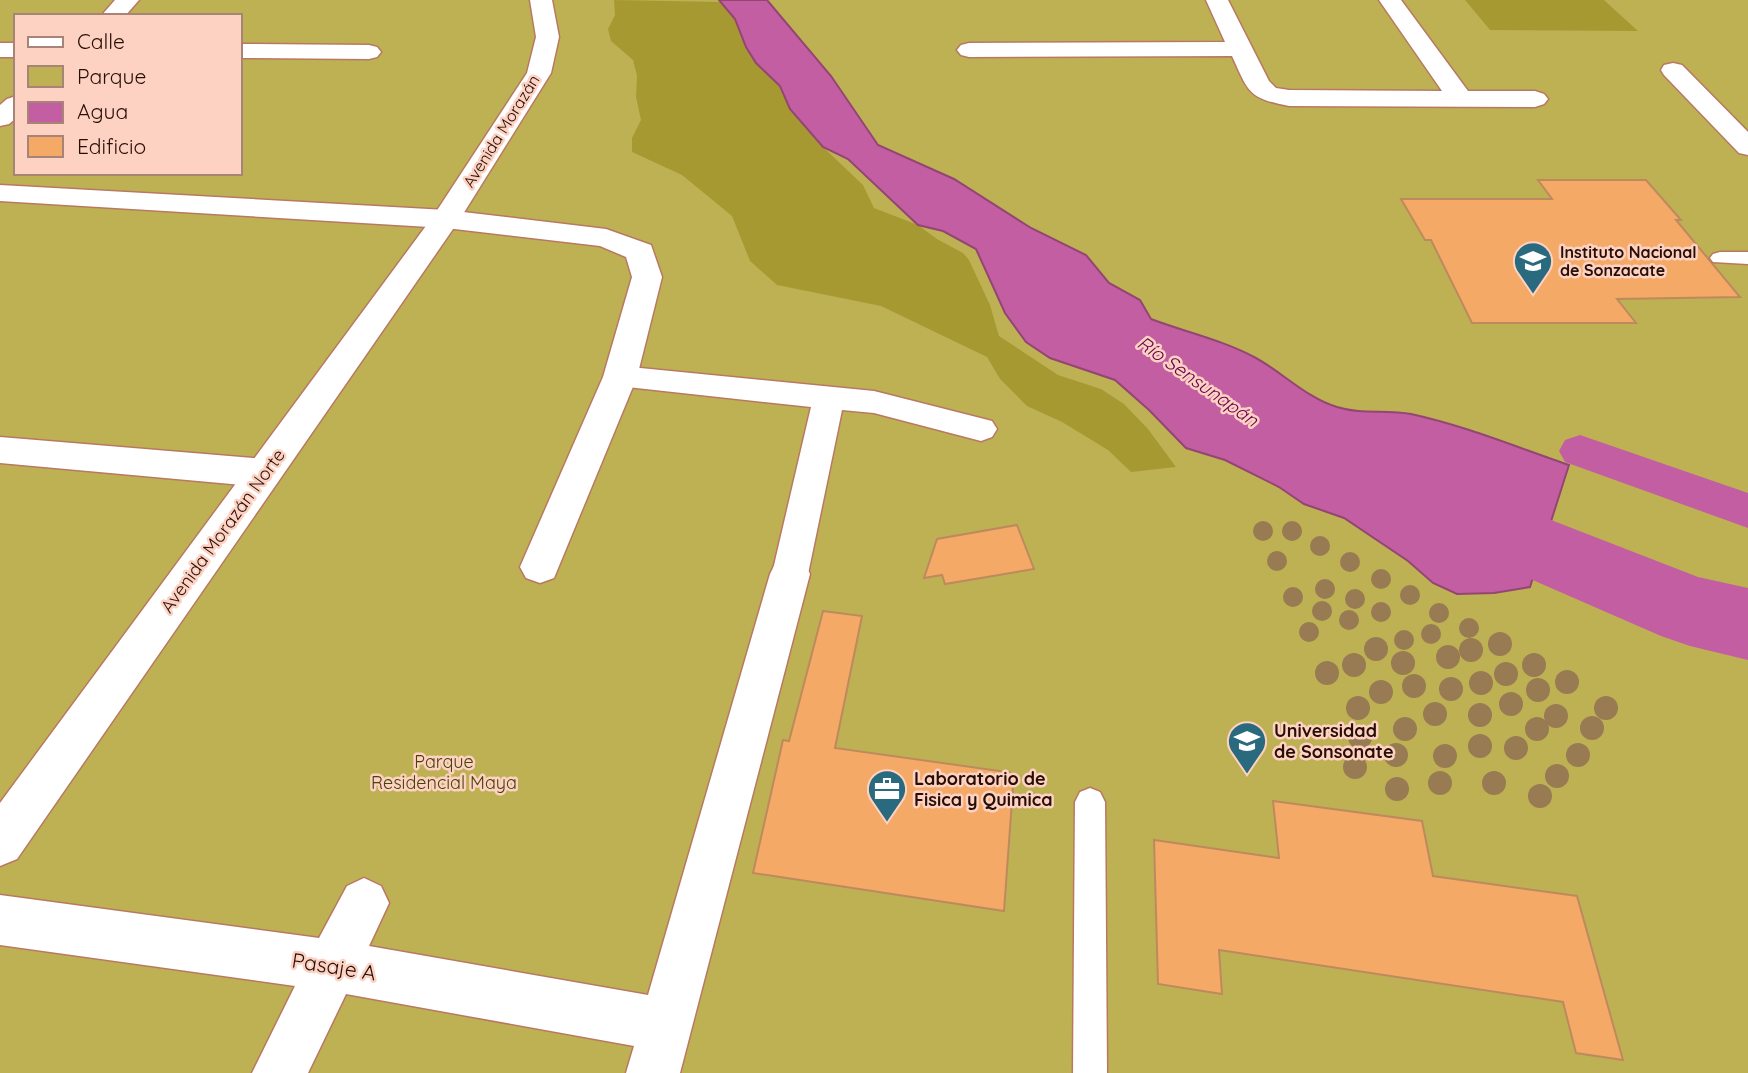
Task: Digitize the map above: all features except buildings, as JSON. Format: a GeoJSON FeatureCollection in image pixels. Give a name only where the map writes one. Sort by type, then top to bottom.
{"type":"FeatureCollection","features":[{"type":"Feature","properties":{"kind":"street"},"geometry":{"type":"LineString","coordinates":[[114,14],[128,0]]}},
{"type":"Feature","properties":{"kind":"street","name":"Avenida Morazán"},"geometry":{"type":"LineString","coordinates":[[446,219],[539,73],[548,51],[548,30],[541,0]]}},
{"type":"Feature","properties":{"kind":"street"},"geometry":{"type":"LineString","coordinates":[[1217,0],[1238,49],[1258,85],[1268,94],[1289,99],[1535,99]]}},
{"type":"Feature","properties":{"kind":"street"},"geometry":{"type":"LineString","coordinates":[[1390,0],[1460,98]]}},
{"type":"Feature","properties":{"kind":"street"},"geometry":{"type":"LineString","coordinates":[[969,50],[1238,49]]}},
{"type":"Feature","properties":{"kind":"street"},"geometry":{"type":"LineString","coordinates":[[242,51],[369,52]]}},
{"type":"Feature","properties":{"kind":"street"},"geometry":{"type":"LineString","coordinates":[[1673,70],[1748,147]]}},
{"type":"Feature","properties":{"kind":"street"},"geometry":{"type":"LineString","coordinates":[[0,118],[14,106]]}},
{"type":"Feature","properties":{"kind":"street"},"geometry":{"type":"LineString","coordinates":[[0,192],[446,219],[606,237],[640,252],[647,276],[620,376],[540,567]]}},
{"type":"Feature","properties":{"kind":"street","name":"Avenida Morazán Norte"},"geometry":{"type":"LineString","coordinates":[[0,842],[446,219]]}},
{"type":"Feature","properties":{"kind":"street"},"geometry":{"type":"LineString","coordinates":[[620,376],[874,402],[981,429]]}},
{"type":"Feature","properties":{"kind":"street"},"geometry":{"type":"LineString","coordinates":[[653,1073],[790,574],[829,396]]}},
{"type":"Feature","properties":{"kind":"street"},"geometry":{"type":"LineString","coordinates":[[0,450],[264,473]]}},
{"type":"Feature","properties":{"kind":"street"},"geometry":{"type":"LineString","coordinates":[[279,1073],[330,965],[364,903]]}},
{"type":"Feature","properties":{"kind":"street","name":"Pasaje A"},"geometry":{"type":"LineString","coordinates":[[0,920],[330,965],[666,1025]]}},
{"type":"Feature","properties":{"kind":"lane"},"geometry":{"type":"LineString","coordinates":[[1720,258],[1748,258]]}},
{"type":"Feature","properties":{"kind":"lane"},"geometry":{"type":"LineString","coordinates":[[1090,802],[1090,1073]]}},
{"type":"Feature","properties":{"kind":"green space","name":"Parque Residencial Maya"},"geometry":{"type":"Polygon","coordinates":[[[0,0],[1748,0],[1748,1073],[0,1073],[0,0]]]}},
{"type":"Feature","properties":{"kind":"shaded area"},"geometry":{"type":"Polygon","coordinates":[[[614,0],[722,2],[737,20],[756,63],[780,86],[790,109],[823,147],[863,185],[874,208],[918,225],[963,253],[990,305],[999,336],[1058,375],[1101,389],[1124,404],[1148,429],[1176,467],[1131,472],[1108,450],[1062,422],[1027,406],[1000,379],[987,357],[881,306],[777,285],[750,261],[732,216],[682,175],[632,152],[632,138],[641,120],[636,97],[637,76],[633,60],[611,41],[608,29],[615,15],[614,0]]]}},
{"type":"Feature","properties":{"kind":"shaded area"},"geometry":{"type":"Polygon","coordinates":[[[1465,0],[1604,0],[1638,31],[1490,30],[1465,0]]]}},
{"type":"Feature","properties":{"kind":"water"},"geometry":{"type":"Polygon","coordinates":[[[719,0],[767,0],[831,76],[878,145],[954,179],[1031,228],[1086,255],[1109,283],[1140,300],[1151,319],[1243,352],[1266,364],[1315,398],[1337,407],[1356,411],[1402,413],[1431,419],[1569,465],[1530,587],[1494,593],[1457,594],[1433,583],[1408,561],[1344,518],[1304,504],[1279,487],[1225,460],[1186,448],[1115,380],[1050,358],[1026,342],[1005,313],[976,249],[943,231],[918,225],[848,159],[823,147],[790,109],[780,86],[756,63],[746,47],[735,19],[719,0]]]}},
{"type":"Feature","properties":{"kind":"waterway"},"geometry":{"type":"LineString","coordinates":[[1580,451],[1748,511]]}},
{"type":"Feature","properties":{"kind":"waterway","name":"Río Sensunapán"},"geometry":{"type":"LineString","coordinates":[[1443,508],[1690,611],[1748,624]]}},
{"type":"Feature","properties":{"kind":"place","name":"Instituto Nacional de Sonzacate"},"geometry":{"type":"Point","coordinates":[1533,295]}},
{"type":"Feature","properties":{"kind":"place","name":"Universidad de Sonsonate"},"geometry":{"type":"Point","coordinates":[1247,775]}},
{"type":"Feature","properties":{"kind":"place","name":"Laboratorio de Fisica y Quimica"},"geometry":{"type":"Point","coordinates":[887,823]}}]}
